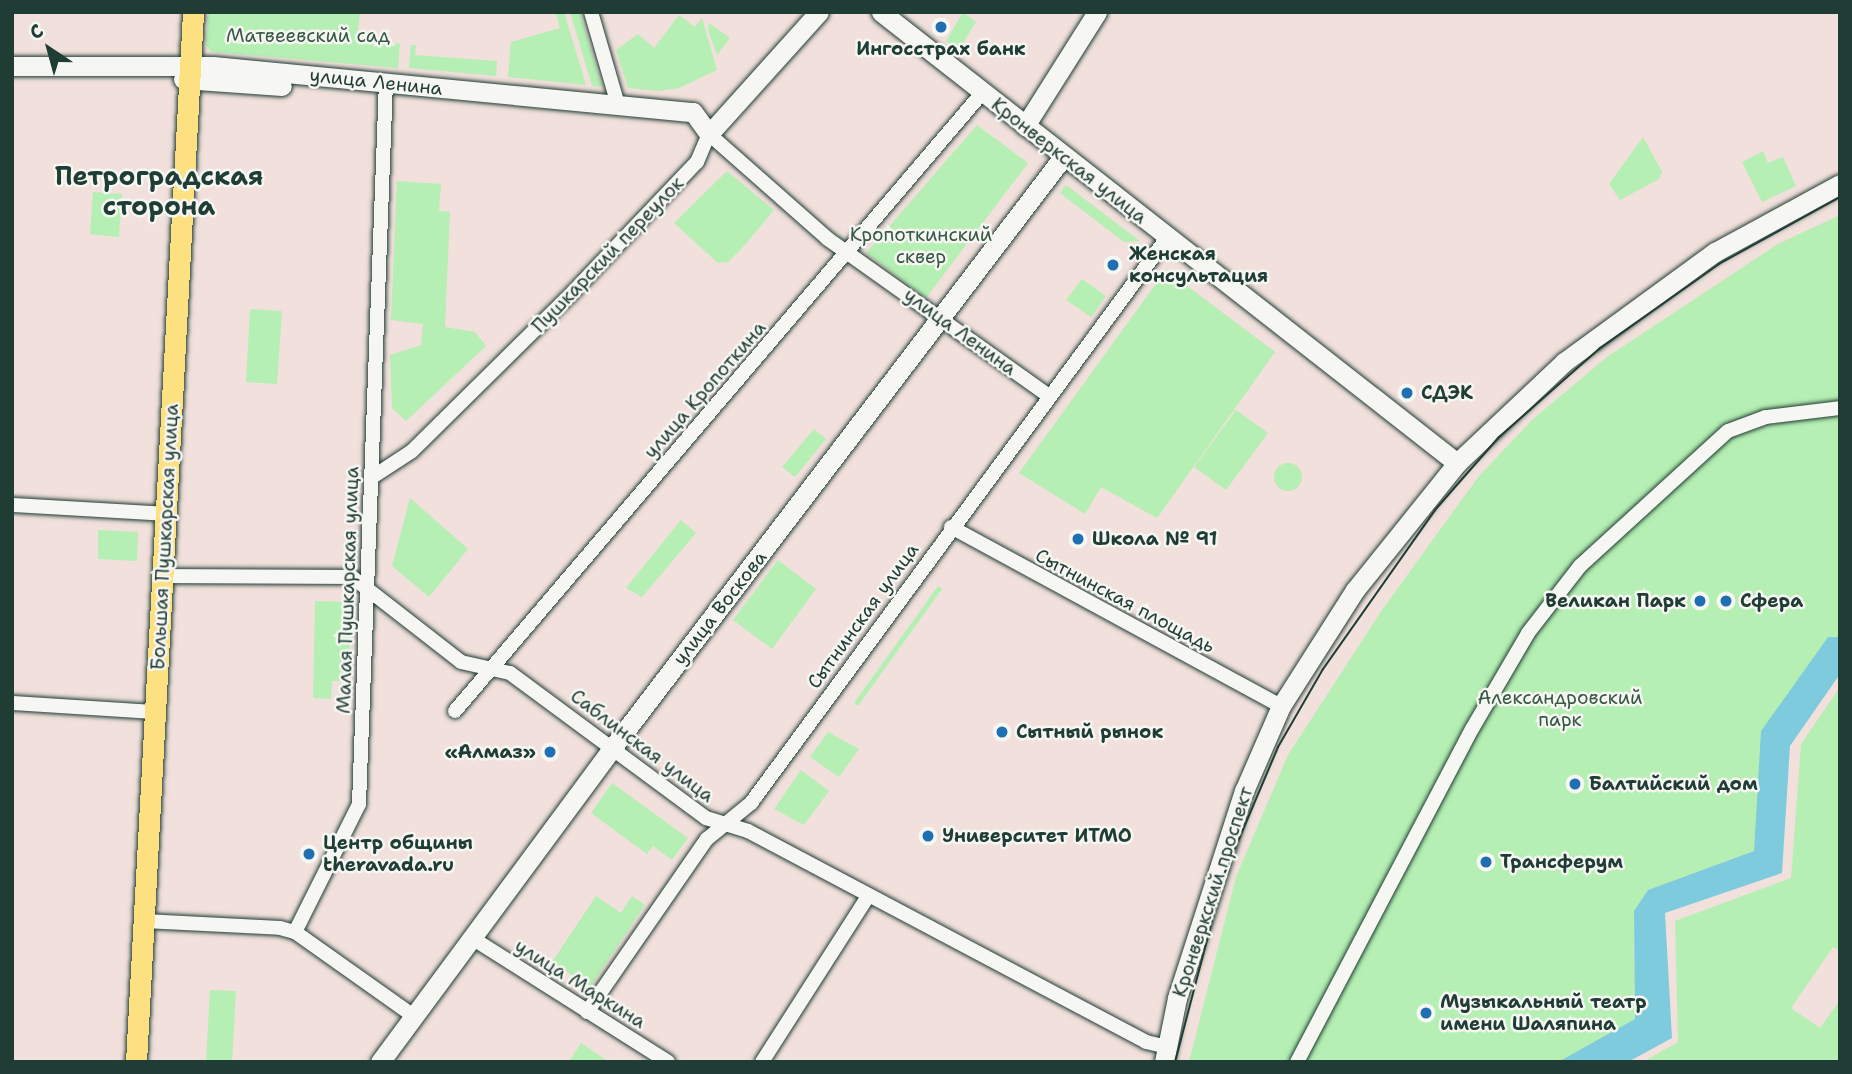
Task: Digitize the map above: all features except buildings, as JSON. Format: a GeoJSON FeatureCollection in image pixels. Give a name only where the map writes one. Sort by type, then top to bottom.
{"type":"FeatureCollection","features":[{"type":"Feature","properties":{"kind":"main road","name":"Большая Пушкарская улица"},"geometry":{"type":"LineString","coordinates":[[136,1062],[193,12]]}},
{"type":"Feature","properties":{"kind":"street"},"geometry":{"type":"LineString","coordinates":[[591,12],[618,105]]}},
{"type":"Feature","properties":{"kind":"street","name":"Пушкарский переулок"},"geometry":{"type":"LineString","coordinates":[[374,476],[412,451],[573,292],[694,166],[709,134],[819,12]]}},
{"type":"Feature","properties":{"kind":"street","name":"Кронверкская улица"},"geometry":{"type":"LineString","coordinates":[[880,12],[1457,463]]}},
{"type":"Feature","properties":{"kind":"street"},"geometry":{"type":"LineString","coordinates":[[1025,126],[1097,12]]}},
{"type":"Feature","properties":{"kind":"street","name":"улица Ленина"},"geometry":{"type":"LineString","coordinates":[[21,67],[55,74],[190,73],[618,105],[693,113],[709,134]]}},
{"type":"Feature","properties":{"kind":"street","name":"улица Ленина"},"geometry":{"type":"LineString","coordinates":[[386,89],[691,123],[709,134],[845,250],[1049,396]]}},
{"type":"Feature","properties":{"kind":"street","name":"Малая Пушкарская улица"},"geometry":{"type":"LineString","coordinates":[[295,932],[359,804],[366,584],[374,476],[371,418],[386,89]]}},
{"type":"Feature","properties":{"kind":"street","name":"улица Кропоткина"},"geometry":{"type":"LineString","coordinates":[[455,711],[836,267],[845,250],[982,93]]}},
{"type":"Feature","properties":{"kind":"street","name":"улица Воскова"},"geometry":{"type":"LineString","coordinates":[[380,1062],[610,751],[944,319],[1063,157]]}},
{"type":"Feature","properties":{"kind":"street","name":"Кронверкский проспект"},"geometry":{"type":"LineString","coordinates":[[1166,1054],[1216,868],[1281,706],[1356,590],[1457,463],[1514,406],[1610,326],[1715,252],[1840,184]]}},
{"type":"Feature","properties":{"kind":"street","name":"Сытнинская улица"},"geometry":{"type":"LineString","coordinates":[[587,1012],[707,839],[751,803],[951,527],[1167,238]]}},
{"type":"Feature","properties":{"kind":"street"},"geometry":{"type":"LineString","coordinates":[[1297,1062],[1472,729],[1528,633],[1573,574],[1669,480],[1728,431],[1766,417],[1840,408]]}},
{"type":"Feature","properties":{"kind":"street"},"geometry":{"type":"LineString","coordinates":[[12,505],[166,514]]}},
{"type":"Feature","properties":{"kind":"street","name":"Сытнинская площадь"},"geometry":{"type":"LineString","coordinates":[[951,527],[1281,706]]}},
{"type":"Feature","properties":{"kind":"street","name":"Саблинская улица"},"geometry":{"type":"LineString","coordinates":[[163,576],[352,577],[366,584],[461,662],[510,673],[610,751],[706,818],[748,831],[1166,1054]]}},
{"type":"Feature","properties":{"kind":"street"},"geometry":{"type":"LineString","coordinates":[[12,703],[155,712]]}},
{"type":"Feature","properties":{"kind":"street"},"geometry":{"type":"LineString","coordinates":[[762,1062],[869,895]]}},
{"type":"Feature","properties":{"kind":"street"},"geometry":{"type":"LineString","coordinates":[[144,921],[280,928],[295,932],[415,1017]]}},
{"type":"Feature","properties":{"kind":"street","name":"улица Маркина"},"geometry":{"type":"LineString","coordinates":[[472,938],[668,1062]]}},
{"type":"Feature","properties":{"kind":"green space","name":"Матвеевский сад"},"geometry":{"type":"Polygon","coordinates":[[[208,12],[360,12],[357,39],[400,44],[398,68],[212,52],[206,46],[208,12]]]}},
{"type":"Feature","properties":{"kind":"green space"},"geometry":{"type":"Polygon","coordinates":[[[546,12],[564,12],[586,85],[508,77],[511,42],[560,28],[556,13],[546,12]]]}},
{"type":"Feature","properties":{"kind":"green space"},"geometry":{"type":"Polygon","coordinates":[[[570,12],[580,12],[602,87],[592,86],[570,12]]]}},
{"type":"Feature","properties":{"kind":"green space"},"geometry":{"type":"Polygon","coordinates":[[[963,12],[976,22],[958,51],[946,41],[963,12]]]}},
{"type":"Feature","properties":{"kind":"green space"},"geometry":{"type":"Polygon","coordinates":[[[679,15],[695,27],[702,18],[717,70],[679,88],[659,91],[628,88],[616,50],[638,34],[654,48],[679,15]]]}},
{"type":"Feature","properties":{"kind":"green space"},"geometry":{"type":"Polygon","coordinates":[[[709,23],[730,38],[717,55],[708,30],[709,23]]]}},
{"type":"Feature","properties":{"kind":"green space"},"geometry":{"type":"Polygon","coordinates":[[[411,45],[416,45],[415,55],[497,61],[496,76],[409,68],[411,45]]]}},
{"type":"Feature","properties":{"kind":"green space","name":"Кропоткинский сквер"},"geometry":{"type":"Polygon","coordinates":[[[977,125],[1028,163],[926,298],[866,253],[977,125]]]}},
{"type":"Feature","properties":{"kind":"green space"},"geometry":{"type":"Polygon","coordinates":[[[1643,137],[1662,172],[1659,179],[1620,200],[1609,184],[1643,137]]]}},
{"type":"Feature","properties":{"kind":"green space"},"geometry":{"type":"Polygon","coordinates":[[[1763,151],[1768,163],[1783,157],[1796,186],[1762,202],[1742,162],[1763,151]]]}},
{"type":"Feature","properties":{"kind":"green space"},"geometry":{"type":"Polygon","coordinates":[[[727,171],[774,210],[728,262],[718,263],[674,223],[727,171]]]}},
{"type":"Feature","properties":{"kind":"green space"},"geometry":{"type":"Polygon","coordinates":[[[397,181],[441,184],[439,211],[450,212],[445,327],[475,332],[486,346],[406,421],[392,408],[390,355],[421,345],[423,324],[391,320],[397,181]]]}},
{"type":"Feature","properties":{"kind":"green space"},"geometry":{"type":"Polygon","coordinates":[[[1066,185],[1140,241],[1124,242],[1060,193],[1066,185]]]}},
{"type":"Feature","properties":{"kind":"green space"},"geometry":{"type":"Polygon","coordinates":[[[93,192],[122,194],[119,237],[90,234],[93,192]]]}},
{"type":"Feature","properties":{"kind":"green space","name":"Александровский парк"},"geometry":{"type":"Polygon","coordinates":[[[1840,215],[1840,637],[1828,637],[1762,731],[1754,851],[1648,890],[1634,911],[1635,1019],[1558,1062],[1189,1062],[1236,877],[1288,755],[1382,610],[1479,476],[1533,419],[1607,357],[1778,244],[1840,215]]]}},
{"type":"Feature","properties":{"kind":"green space"},"geometry":{"type":"Polygon","coordinates":[[[1166,270],[1275,352],[1157,518],[1101,487],[1085,514],[1019,473],[1166,270]]]}},
{"type":"Feature","properties":{"kind":"green space"},"geometry":{"type":"Polygon","coordinates":[[[1082,279],[1106,296],[1091,317],[1066,300],[1082,279]]]}},
{"type":"Feature","properties":{"kind":"green space"},"geometry":{"type":"Polygon","coordinates":[[[250,309],[282,311],[277,384],[246,382],[250,309]]]}},
{"type":"Feature","properties":{"kind":"green space"},"geometry":{"type":"Polygon","coordinates":[[[1236,410],[1268,433],[1226,490],[1194,467],[1236,410]]]}},
{"type":"Feature","properties":{"kind":"green space"},"geometry":{"type":"Polygon","coordinates":[[[814,429],[826,439],[795,477],[782,467],[814,429]]]}},
{"type":"Feature","properties":{"kind":"green space"},"geometry":{"type":"Polygon","coordinates":[[[1288,463],[1298,467],[1302,477],[1298,487],[1288,491],[1278,487],[1274,477],[1278,467],[1288,463]]]}},
{"type":"Feature","properties":{"kind":"green space"},"geometry":{"type":"Polygon","coordinates":[[[410,498],[468,549],[429,597],[392,566],[410,498]]]}},
{"type":"Feature","properties":{"kind":"green space"},"geometry":{"type":"Polygon","coordinates":[[[681,520],[696,533],[642,597],[626,588],[681,520]]]}},
{"type":"Feature","properties":{"kind":"green space"},"geometry":{"type":"Polygon","coordinates":[[[98,530],[138,532],[137,561],[98,559],[98,530]]]}},
{"type":"Feature","properties":{"kind":"green space"},"geometry":{"type":"Polygon","coordinates":[[[778,560],[816,589],[772,649],[733,620],[778,560]]]}},
{"type":"Feature","properties":{"kind":"green space"},"geometry":{"type":"Polygon","coordinates":[[[938,586],[942,589],[858,706],[854,703],[938,586]]]}},
{"type":"Feature","properties":{"kind":"green space"},"geometry":{"type":"Polygon","coordinates":[[[315,601],[351,602],[349,681],[332,681],[331,699],[313,698],[315,601]]]}},
{"type":"Feature","properties":{"kind":"green space"},"geometry":{"type":"Polygon","coordinates":[[[1840,687],[1840,951],[1833,947],[1791,1008],[1820,1028],[1840,1000],[1840,1062],[1643,1062],[1678,1042],[1675,921],[1791,878],[1801,744],[1840,687]]]}},
{"type":"Feature","properties":{"kind":"green space"},"geometry":{"type":"Polygon","coordinates":[[[828,732],[859,749],[839,777],[810,757],[828,732]]]}},
{"type":"Feature","properties":{"kind":"green space"},"geometry":{"type":"Polygon","coordinates":[[[801,770],[829,791],[804,825],[774,809],[801,770]]]}},
{"type":"Feature","properties":{"kind":"green space"},"geometry":{"type":"Polygon","coordinates":[[[612,783],[688,838],[672,860],[653,846],[647,854],[591,813],[612,783]]]}},
{"type":"Feature","properties":{"kind":"green space"},"geometry":{"type":"Polygon","coordinates":[[[596,896],[621,913],[632,896],[645,905],[590,987],[552,962],[596,896]]]}},
{"type":"Feature","properties":{"kind":"green space"},"geometry":{"type":"Polygon","coordinates":[[[210,990],[236,991],[232,1062],[206,1062],[210,990]]]}},
{"type":"Feature","properties":{"kind":"green space"},"geometry":{"type":"Polygon","coordinates":[[[581,1043],[609,1062],[569,1062],[581,1043]]]}},
{"type":"Feature","properties":{"kind":"water"},"geometry":{"type":"Polygon","coordinates":[[[1828,637],[1840,637],[1840,674],[1790,746],[1782,873],[1665,913],[1672,1038],[1628,1062],[1558,1062],[1635,1019],[1634,911],[1648,890],[1754,851],[1761,731],[1828,637]]]}},
{"type":"Feature","properties":{"kind":"tram line"},"geometry":{"type":"LineString","coordinates":[[1175,1062],[1225,872],[1278,747],[1323,669],[1435,510],[1499,437],[1600,348],[1719,264],[1840,197]]}},
{"type":"Feature","properties":{"kind":"place","name":"Ингосстрах банк"},"geometry":{"type":"Point","coordinates":[941,27]}},
{"type":"Feature","properties":{"kind":"place","name":"Женская консультация"},"geometry":{"type":"Point","coordinates":[1113,265]}},
{"type":"Feature","properties":{"kind":"place","name":"СДЭК"},"geometry":{"type":"Point","coordinates":[1407,393]}},
{"type":"Feature","properties":{"kind":"place","name":"Школа № 91"},"geometry":{"type":"Point","coordinates":[1078,539]}},
{"type":"Feature","properties":{"kind":"place","name":"Великан Парк"},"geometry":{"type":"Point","coordinates":[1700,601]}},
{"type":"Feature","properties":{"kind":"place","name":"Сфера"},"geometry":{"type":"Point","coordinates":[1726,601]}},
{"type":"Feature","properties":{"kind":"place","name":"Сытный рынок"},"geometry":{"type":"Point","coordinates":[1002,732]}},
{"type":"Feature","properties":{"kind":"place","name":"«Алмаз»"},"geometry":{"type":"Point","coordinates":[550,752]}},
{"type":"Feature","properties":{"kind":"place","name":"Балтийский дом"},"geometry":{"type":"Point","coordinates":[1575,784]}},
{"type":"Feature","properties":{"kind":"place","name":"Университет ИТМО"},"geometry":{"type":"Point","coordinates":[928,836]}},
{"type":"Feature","properties":{"kind":"place","name":"Центр общины theravada.ru"},"geometry":{"type":"Point","coordinates":[309,854]}},
{"type":"Feature","properties":{"kind":"place","name":"Трансферум"},"geometry":{"type":"Point","coordinates":[1486,862]}},
{"type":"Feature","properties":{"kind":"place","name":"Музыкальный театр имени Шаляпина"},"geometry":{"type":"Point","coordinates":[1426,1013]}},
{"type":"Feature","properties":{"kind":"district","name":"Петроградская сторона"},"geometry":{"type":"Point","coordinates":[159,191]}}]}
